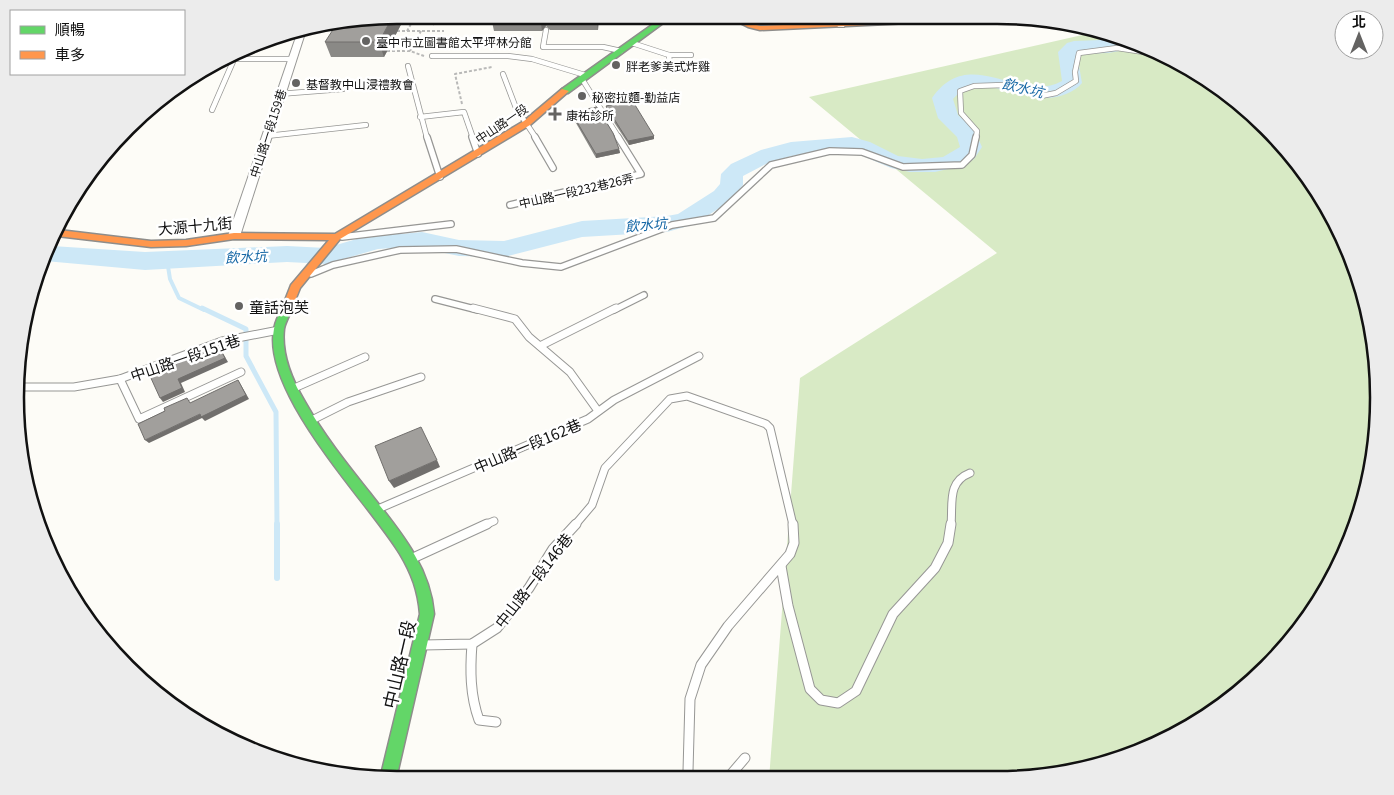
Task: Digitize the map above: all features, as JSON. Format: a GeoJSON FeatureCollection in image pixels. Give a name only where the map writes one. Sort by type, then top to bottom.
{"type":"FeatureCollection","features":[{"type":"Feature","properties":{"kind":"main road","name":"中山路一段"},"geometry":{"type":"LineString","coordinates":[[390,771],[428,614],[422,581],[410,559],[311,421],[292,389],[280,358],[279,330],[295,287],[336,238],[478,154],[527,122],[584,77],[658,24]]}},
{"type":"Feature","properties":{"kind":"main road"},"geometry":{"type":"LineString","coordinates":[[745,24],[760,28],[799,24]]}},
{"type":"Feature","properties":{"kind":"main road","name":"大源十九街"},"geometry":{"type":"LineString","coordinates":[[61,233],[151,244],[186,243],[234,236],[336,238]]}},
{"type":"Feature","properties":{"kind":"street","name":"中山路一段159巷"},"geometry":{"type":"LineString","coordinates":[[234,236],[279,94],[300,36]]}},
{"type":"Feature","properties":{"kind":"lane"},"geometry":{"type":"LineString","coordinates":[[546,30],[543,47],[603,47],[621,51]]}},
{"type":"Feature","properties":{"kind":"lane"},"geometry":{"type":"LineString","coordinates":[[632,43],[668,55],[692,55]]}},
{"type":"Feature","properties":{"kind":"lane"},"geometry":{"type":"LineString","coordinates":[[303,276],[333,265],[400,250],[456,249],[522,263],[561,267],[672,225],[714,218],[772,165],[830,150],[862,152],[903,167],[962,165],[972,155],[977,131],[961,113],[960,91],[974,86],[1004,85],[1041,96],[1056,93],[1076,81],[1075,72],[1079,53],[1117,48],[1137,51]]}},
{"type":"Feature","properties":{"kind":"lane"},"geometry":{"type":"LineString","coordinates":[[668,55],[670,69]]}},
{"type":"Feature","properties":{"kind":"lane"},"geometry":{"type":"LineString","coordinates":[[432,56],[508,56],[532,59],[584,77]]}},
{"type":"Feature","properties":{"kind":"lane"},"geometry":{"type":"LineString","coordinates":[[241,58],[292,59]]}},
{"type":"Feature","properties":{"kind":"lane"},"geometry":{"type":"LineString","coordinates":[[212,110],[232,62]]}},
{"type":"Feature","properties":{"kind":"lane"},"geometry":{"type":"LineString","coordinates":[[408,66],[420,117],[440,177]]}},
{"type":"Feature","properties":{"kind":"lane"},"geometry":{"type":"LineString","coordinates":[[503,74],[516,108],[527,122],[553,168]]}},
{"type":"Feature","properties":{"kind":"lane","name":"中山路一段232巷26弄"},"geometry":{"type":"LineString","coordinates":[[510,205],[641,174],[584,77]]}},
{"type":"Feature","properties":{"kind":"lane"},"geometry":{"type":"LineString","coordinates":[[279,94],[343,89]]}},
{"type":"Feature","properties":{"kind":"lane"},"geometry":{"type":"LineString","coordinates":[[420,117],[464,112],[478,154]]}},
{"type":"Feature","properties":{"kind":"lane"},"geometry":{"type":"LineString","coordinates":[[267,136],[366,125]]}},
{"type":"Feature","properties":{"kind":"lane"},"geometry":{"type":"LineString","coordinates":[[336,238],[451,224]]}},
{"type":"Feature","properties":{"kind":"lane"},"geometry":{"type":"LineString","coordinates":[[540,346],[644,295]]}},
{"type":"Feature","properties":{"kind":"lane"},"geometry":{"type":"LineString","coordinates":[[435,299],[515,319],[529,337],[570,372],[598,411]]}},
{"type":"Feature","properties":{"kind":"lane","name":"中山路一段151巷"},"geometry":{"type":"LineString","coordinates":[[24,387],[74,387],[120,379],[222,341],[279,330]]}},
{"type":"Feature","properties":{"kind":"lane","name":"中山路一段162巷"},"geometry":{"type":"LineString","coordinates":[[375,510],[588,419],[598,411],[699,356]]}},
{"type":"Feature","properties":{"kind":"lane"},"geometry":{"type":"LineString","coordinates":[[292,389],[365,357]]}},
{"type":"Feature","properties":{"kind":"lane","name":"中山路一段151巷"},"geometry":{"type":"LineString","coordinates":[[120,379],[139,419],[241,372]]}},
{"type":"Feature","properties":{"kind":"lane"},"geometry":{"type":"LineString","coordinates":[[311,421],[348,402],[420,377]]}},
{"type":"Feature","properties":{"kind":"lane","name":"中山路一段146巷"},"geometry":{"type":"LineString","coordinates":[[472,644],[496,628],[529,588],[554,549],[588,511],[596,495],[605,468],[670,399],[676,396],[687,396],[766,424],[770,428],[794,543],[781,566],[712,650],[696,677],[690,702],[688,771]]}},
{"type":"Feature","properties":{"kind":"lane"},"geometry":{"type":"LineString","coordinates":[[781,566],[788,606],[810,689],[821,700],[838,703],[856,691],[896,610],[935,568],[948,543],[954,484],[960,476],[970,473]]}},
{"type":"Feature","properties":{"kind":"lane"},"geometry":{"type":"LineString","coordinates":[[410,559],[494,521]]}},
{"type":"Feature","properties":{"kind":"lane"},"geometry":{"type":"LineString","coordinates":[[421,645],[472,644],[469,678],[471,702],[479,720],[496,722]]}},
{"type":"Feature","properties":{"kind":"lane"},"geometry":{"type":"LineString","coordinates":[[734,771],[745,758]]}},
{"type":"Feature","properties":{"kind":"path"},"geometry":{"type":"LineString","coordinates":[[407,31],[411,24]]}},
{"type":"Feature","properties":{"kind":"path"},"geometry":{"type":"LineString","coordinates":[[398,31],[444,31]]}},
{"type":"Feature","properties":{"kind":"path"},"geometry":{"type":"LineString","coordinates":[[410,51],[421,31]]}},
{"type":"Feature","properties":{"kind":"path"},"geometry":{"type":"LineString","coordinates":[[387,51],[410,51],[419,56],[432,56]]}},
{"type":"Feature","properties":{"kind":"path"},"geometry":{"type":"LineString","coordinates":[[464,112],[455,74],[497,67]]}},
{"type":"Feature","properties":{"kind":"green space"},"geometry":{"type":"Polygon","coordinates":[[[1085,34],[1140,52],[1162,62],[1224,101],[1243,116],[1278,151],[1307,190],[1332,232],[1342,254],[1358,301],[1363,325],[1367,349],[1370,398],[1367,446],[1363,470],[1358,494],[1342,541],[1332,563],[1307,605],[1278,644],[1261,662],[1243,679],[1204,708],[1162,733],[1140,743],[1093,759],[1045,768],[996,771],[770,771],[800,378],[997,253],[809,97],[1085,34]]]}},
{"type":"Feature","properties":{"kind":"building"},"geometry":{"type":"Polygon","coordinates":[[[388,24],[379,42],[325,42],[333,30],[388,24]]]}},
{"type":"Feature","properties":{"kind":"building"},"geometry":{"type":"Polygon","coordinates":[[[632,100],[654,136],[628,141],[606,106],[632,100]]]}},
{"type":"Feature","properties":{"kind":"building"},"geometry":{"type":"Polygon","coordinates":[[[597,107],[613,133],[619,149],[596,154],[571,112],[597,107]]]}},
{"type":"Feature","properties":{"kind":"building"},"geometry":{"type":"Polygon","coordinates":[[[218,345],[225,358],[178,379],[182,388],[160,398],[150,376],[218,345]]]}},
{"type":"Feature","properties":{"kind":"building"},"geometry":{"type":"Polygon","coordinates":[[[238,380],[246,395],[201,417],[200,414],[145,440],[138,424],[165,411],[164,408],[187,398],[190,403],[238,380]]]}},
{"type":"Feature","properties":{"kind":"building"},"geometry":{"type":"Polygon","coordinates":[[[421,427],[437,460],[389,481],[375,446],[421,427]]]}},
{"type":"Feature","properties":{"kind":"waterway","name":"飲水坑"},"geometry":{"type":"LineString","coordinates":[[52,254],[145,261],[287,254],[326,256],[377,241],[393,240],[401,242],[422,240],[438,245],[459,248],[504,249],[582,229],[667,224],[686,219],[700,212],[722,196],[731,185],[732,174],[739,169],[758,159],[791,149],[849,144],[862,147],[890,161],[910,165],[935,165],[957,160],[966,154],[971,147],[966,134],[949,118],[946,112],[942,98],[953,86],[965,81],[978,80],[1034,92],[1054,92],[1072,83],[1067,52],[1074,47],[1120,45]]}},
{"type":"Feature","properties":{"kind":"waterway"},"geometry":{"type":"LineString","coordinates":[[167,260],[170,279],[179,298],[204,310]]}},
{"type":"Feature","properties":{"kind":"waterway"},"geometry":{"type":"LineString","coordinates":[[202,308],[246,329],[246,356],[276,412],[277,525]]}},
{"type":"Feature","properties":{"kind":"waterway"},"geometry":{"type":"LineString","coordinates":[[277,525],[277,578]]}},
{"type":"Feature","properties":{"kind":"traffic: fast"},"geometry":{"type":"LineString","coordinates":[[565,91],[658,24]]}},
{"type":"Feature","properties":{"kind":"traffic: fast"},"geometry":{"type":"LineString","coordinates":[[287,308],[279,329],[280,356],[291,387],[309,420],[403,548],[422,583],[427,614],[390,771]]}},
{"type":"Feature","properties":{"kind":"traffic: slow"},"geometry":{"type":"LineString","coordinates":[[746,24],[760,28],[845,24]]}},
{"type":"Feature","properties":{"kind":"traffic: slow"},"geometry":{"type":"LineString","coordinates":[[287,308],[295,287],[337,237],[527,123],[565,91]]}},
{"type":"Feature","properties":{"kind":"traffic: slow"},"geometry":{"type":"LineString","coordinates":[[61,233],[151,244],[186,243],[234,236],[337,237]]}},
{"type":"Feature","properties":{"kind":"place","name":"臺中市立圖書館太平坪林分館"},"geometry":{"type":"Point","coordinates":[366,41]}},
{"type":"Feature","properties":{"kind":"place","name":"胖老爹美式炸雞"},"geometry":{"type":"Point","coordinates":[616,65]}},
{"type":"Feature","properties":{"kind":"place","name":"基督教中山浸禮教會"},"geometry":{"type":"Point","coordinates":[296,83]}},
{"type":"Feature","properties":{"kind":"place","name":"秘密拉麵-勤益店"},"geometry":{"type":"Point","coordinates":[582,96]}},
{"type":"Feature","properties":{"kind":"place","name":"康祐診所"},"geometry":{"type":"Point","coordinates":[555,114]}},
{"type":"Feature","properties":{"kind":"place","name":"童話泡芙"},"geometry":{"type":"Point","coordinates":[239,306]}}]}
